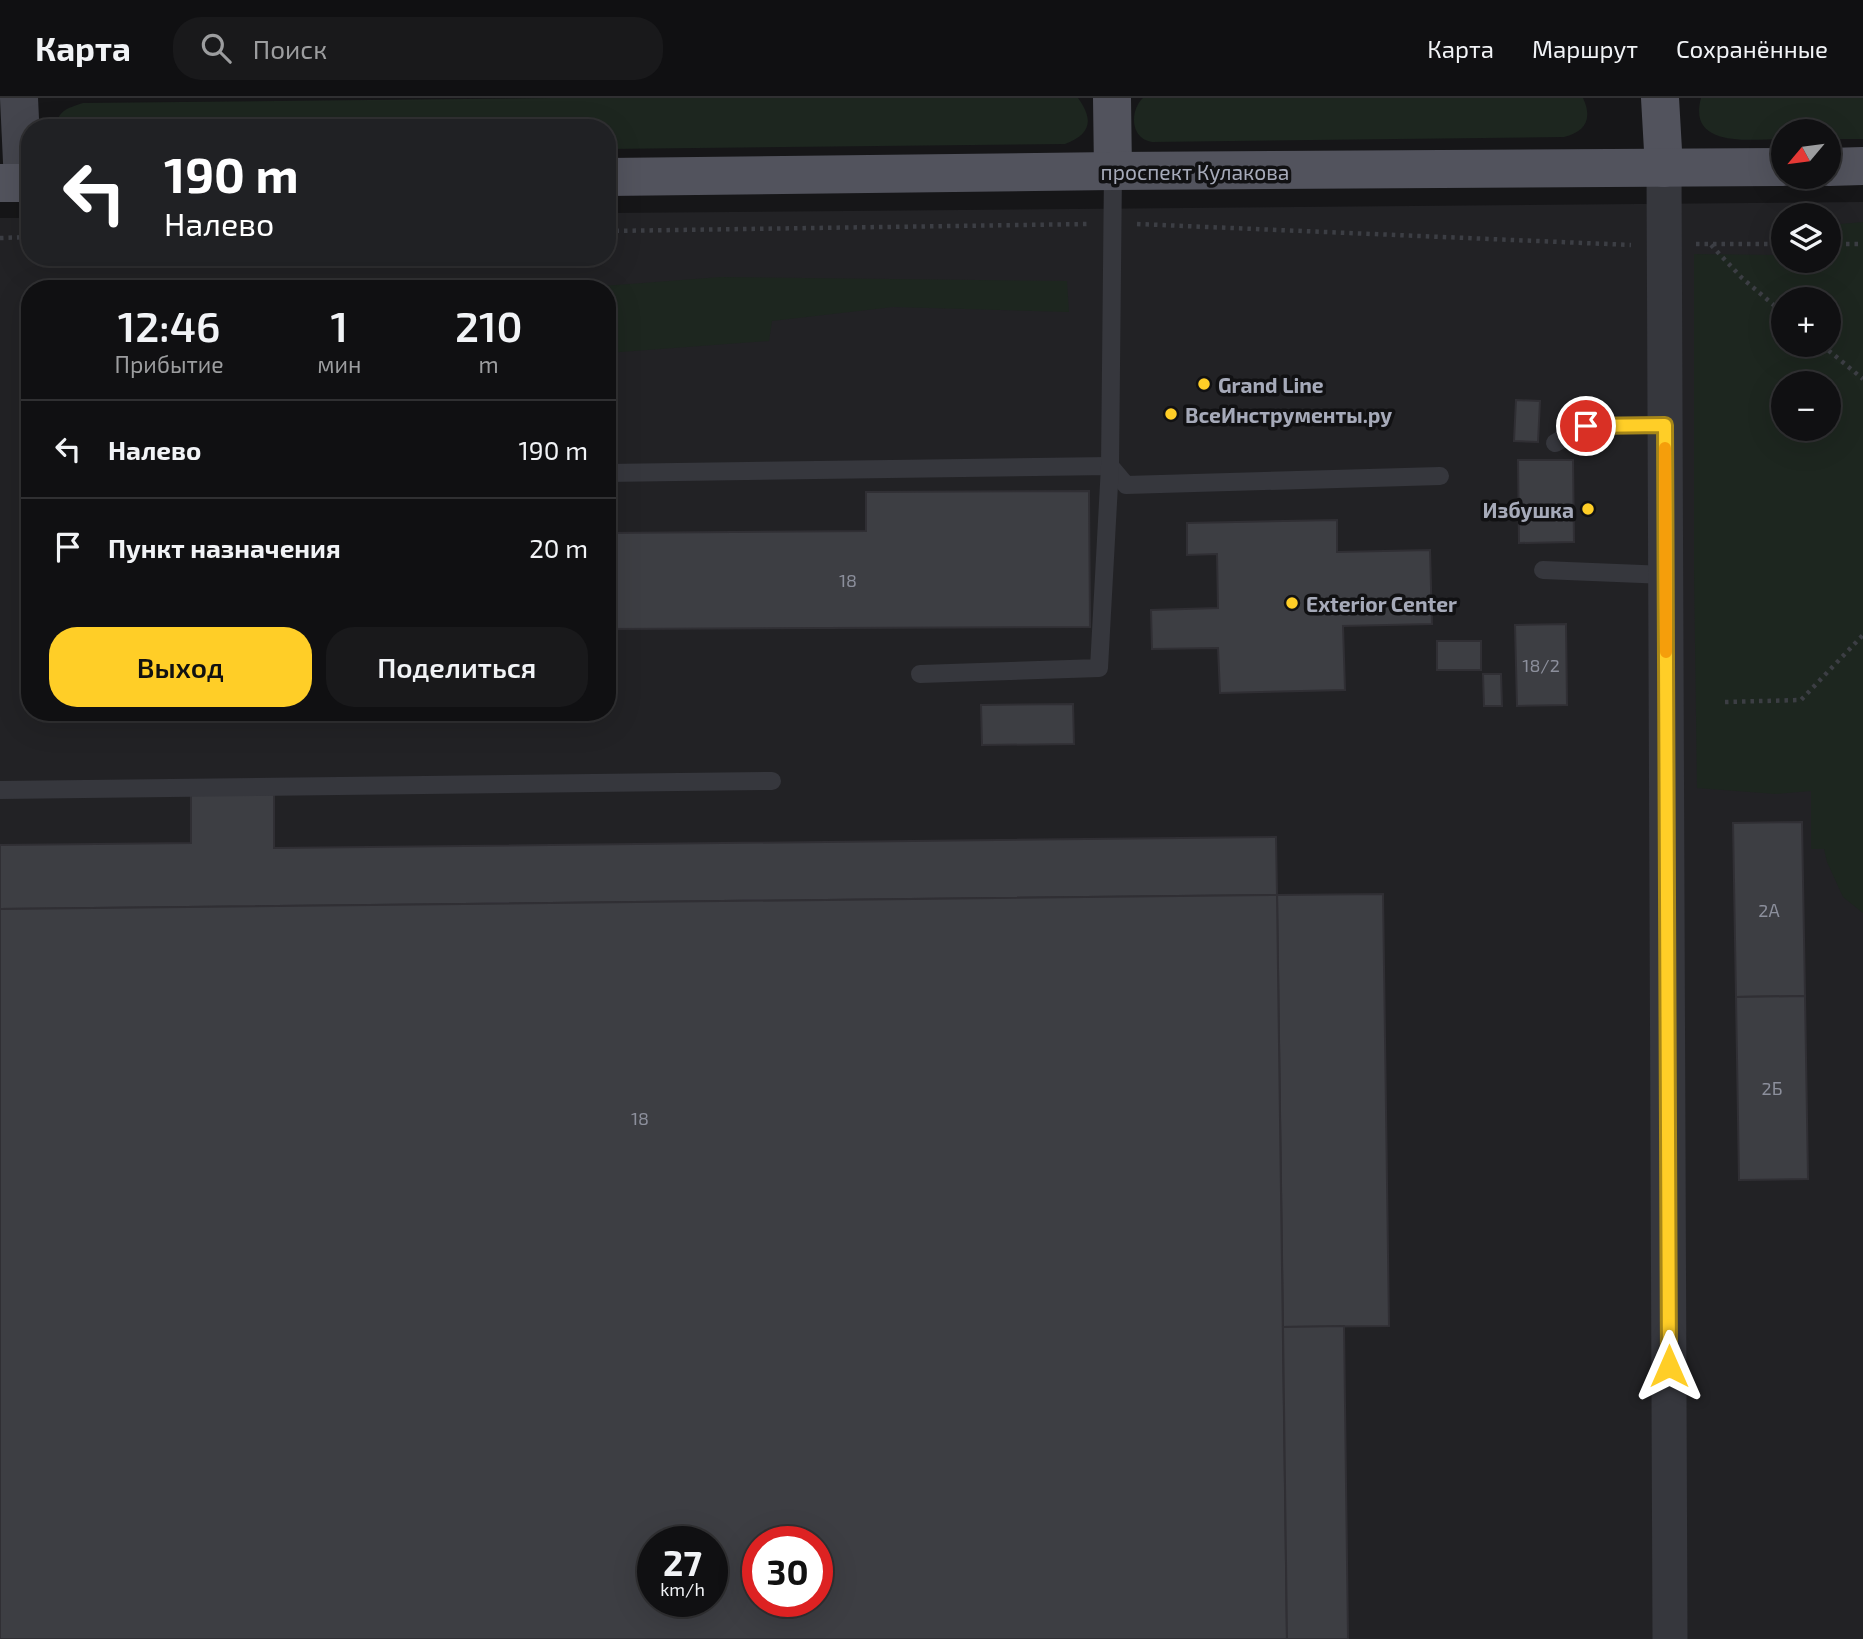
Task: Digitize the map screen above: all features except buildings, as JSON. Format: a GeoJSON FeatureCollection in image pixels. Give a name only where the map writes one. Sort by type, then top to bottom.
{"type":"FeatureCollection","features":[{"type":"Feature","properties":{"kind":"main road"},"geometry":{"type":"LineString","coordinates":[[18,183],[19,98]]}},
{"type":"Feature","properties":{"kind":"main road"},"geometry":{"type":"LineString","coordinates":[[1112,98],[1113,171]]}},
{"type":"Feature","properties":{"kind":"main road"},"geometry":{"type":"LineString","coordinates":[[1660,98],[1664,169]]}},
{"type":"Feature","properties":{"kind":"main road"},"geometry":{"type":"LineString","coordinates":[[1841,167],[1863,166]]}},
{"type":"Feature","properties":{"kind":"main road","name":"проспект Кулакова"},"geometry":{"type":"LineString","coordinates":[[616,177],[1771,167]]}},
{"type":"Feature","properties":{"kind":"street"},"geometry":{"type":"LineString","coordinates":[[1664,169],[1670,1639]]}},
{"type":"Feature","properties":{"kind":"lane"},"geometry":{"type":"LineString","coordinates":[[920,674],[1099,668],[1110,466],[1113,171]]}},
{"type":"Feature","properties":{"kind":"lane"},"geometry":{"type":"LineString","coordinates":[[1555,443],[1586,426],[1665,425]]}},
{"type":"Feature","properties":{"kind":"lane"},"geometry":{"type":"LineString","coordinates":[[616,473],[1110,466]]}},
{"type":"Feature","properties":{"kind":"lane"},"geometry":{"type":"LineString","coordinates":[[1110,466],[1126,485],[1440,476]]}},
{"type":"Feature","properties":{"kind":"lane"},"geometry":{"type":"LineString","coordinates":[[1543,570],[1666,575]]}},
{"type":"Feature","properties":{"kind":"lane"},"geometry":{"type":"LineString","coordinates":[[0,790],[772,781]]}},
{"type":"Feature","properties":{"kind":"path"},"geometry":{"type":"LineString","coordinates":[[0,237],[21,237]]}},
{"type":"Feature","properties":{"kind":"path"},"geometry":{"type":"LineString","coordinates":[[1665,244],[1771,244]]}},
{"type":"Feature","properties":{"kind":"path"},"geometry":{"type":"LineString","coordinates":[[1711,244],[1742,278],[1771,303]]}},
{"type":"Feature","properties":{"kind":"path"},"geometry":{"type":"LineString","coordinates":[[1841,244],[1863,244]]}},
{"type":"Feature","properties":{"kind":"path"},"geometry":{"type":"LineString","coordinates":[[1836,357],[1863,379]]}},
{"type":"Feature","properties":{"kind":"path"},"geometry":{"type":"LineString","coordinates":[[1725,702],[1801,700],[1863,635]]}},
{"type":"Feature","properties":{"kind":"shaded area"},"geometry":{"type":"Polygon","coordinates":[[[553,98],[1078,98],[1088,120],[1085,131],[1065,144],[616,149],[616,119],[58,119],[64,111],[83,103],[553,98]]]}},
{"type":"Feature","properties":{"kind":"shaded area"},"geometry":{"type":"Polygon","coordinates":[[[1143,98],[1583,98],[1587,118],[1582,128],[1564,137],[1152,142],[1141,137],[1135,128],[1134,117],[1143,98]]]}},
{"type":"Feature","properties":{"kind":"shaded area"},"geometry":{"type":"Polygon","coordinates":[[[1701,98],[1863,98],[1863,139],[1841,139],[1841,119],[1771,119],[1771,139],[1725,138],[1704,126],[1699,114],[1701,98]]]}},
{"type":"Feature","properties":{"kind":"shaded area"},"geometry":{"type":"Polygon","coordinates":[[[1863,202],[1863,1639],[0,1639],[0,218],[21,218],[21,266],[616,266],[616,213],[1863,202]]]}},
{"type":"Feature","properties":{"kind":"shaded area"},"geometry":{"type":"Polygon","coordinates":[[[1863,222],[1863,913],[1843,897],[1824,849],[1811,849],[1811,791],[1776,794],[1697,788],[1694,254],[1771,255],[1771,273],[1841,273],[1841,224],[1863,222]]]}},
{"type":"Feature","properties":{"kind":"shaded area"},"geometry":{"type":"Polygon","coordinates":[[[721,277],[1067,281],[1069,312],[893,307],[772,321],[769,341],[616,352],[616,285],[721,277]]]}},
{"type":"Feature","properties":{"kind":"slow traffic"},"geometry":{"type":"LineString","coordinates":[[1665,448],[1666,652]]}},
{"type":"Feature","properties":{"kind":"place","name":"Grand Line"},"geometry":{"type":"Point","coordinates":[1204,384]}},
{"type":"Feature","properties":{"kind":"place","name":"ВсеИнструменты.ру"},"geometry":{"type":"Point","coordinates":[1171,414]}},
{"type":"Feature","properties":{"kind":"place","name":"Избушка"},"geometry":{"type":"Point","coordinates":[1588,509]}},
{"type":"Feature","properties":{"kind":"place","name":"Exterior Center"},"geometry":{"type":"Point","coordinates":[1292,603]}},
{"type":"Feature","properties":{"kind":"route"},"geometry":{"type":"LineString","coordinates":[[1586,426],[1665,425],[1669,1366]]}}]}
